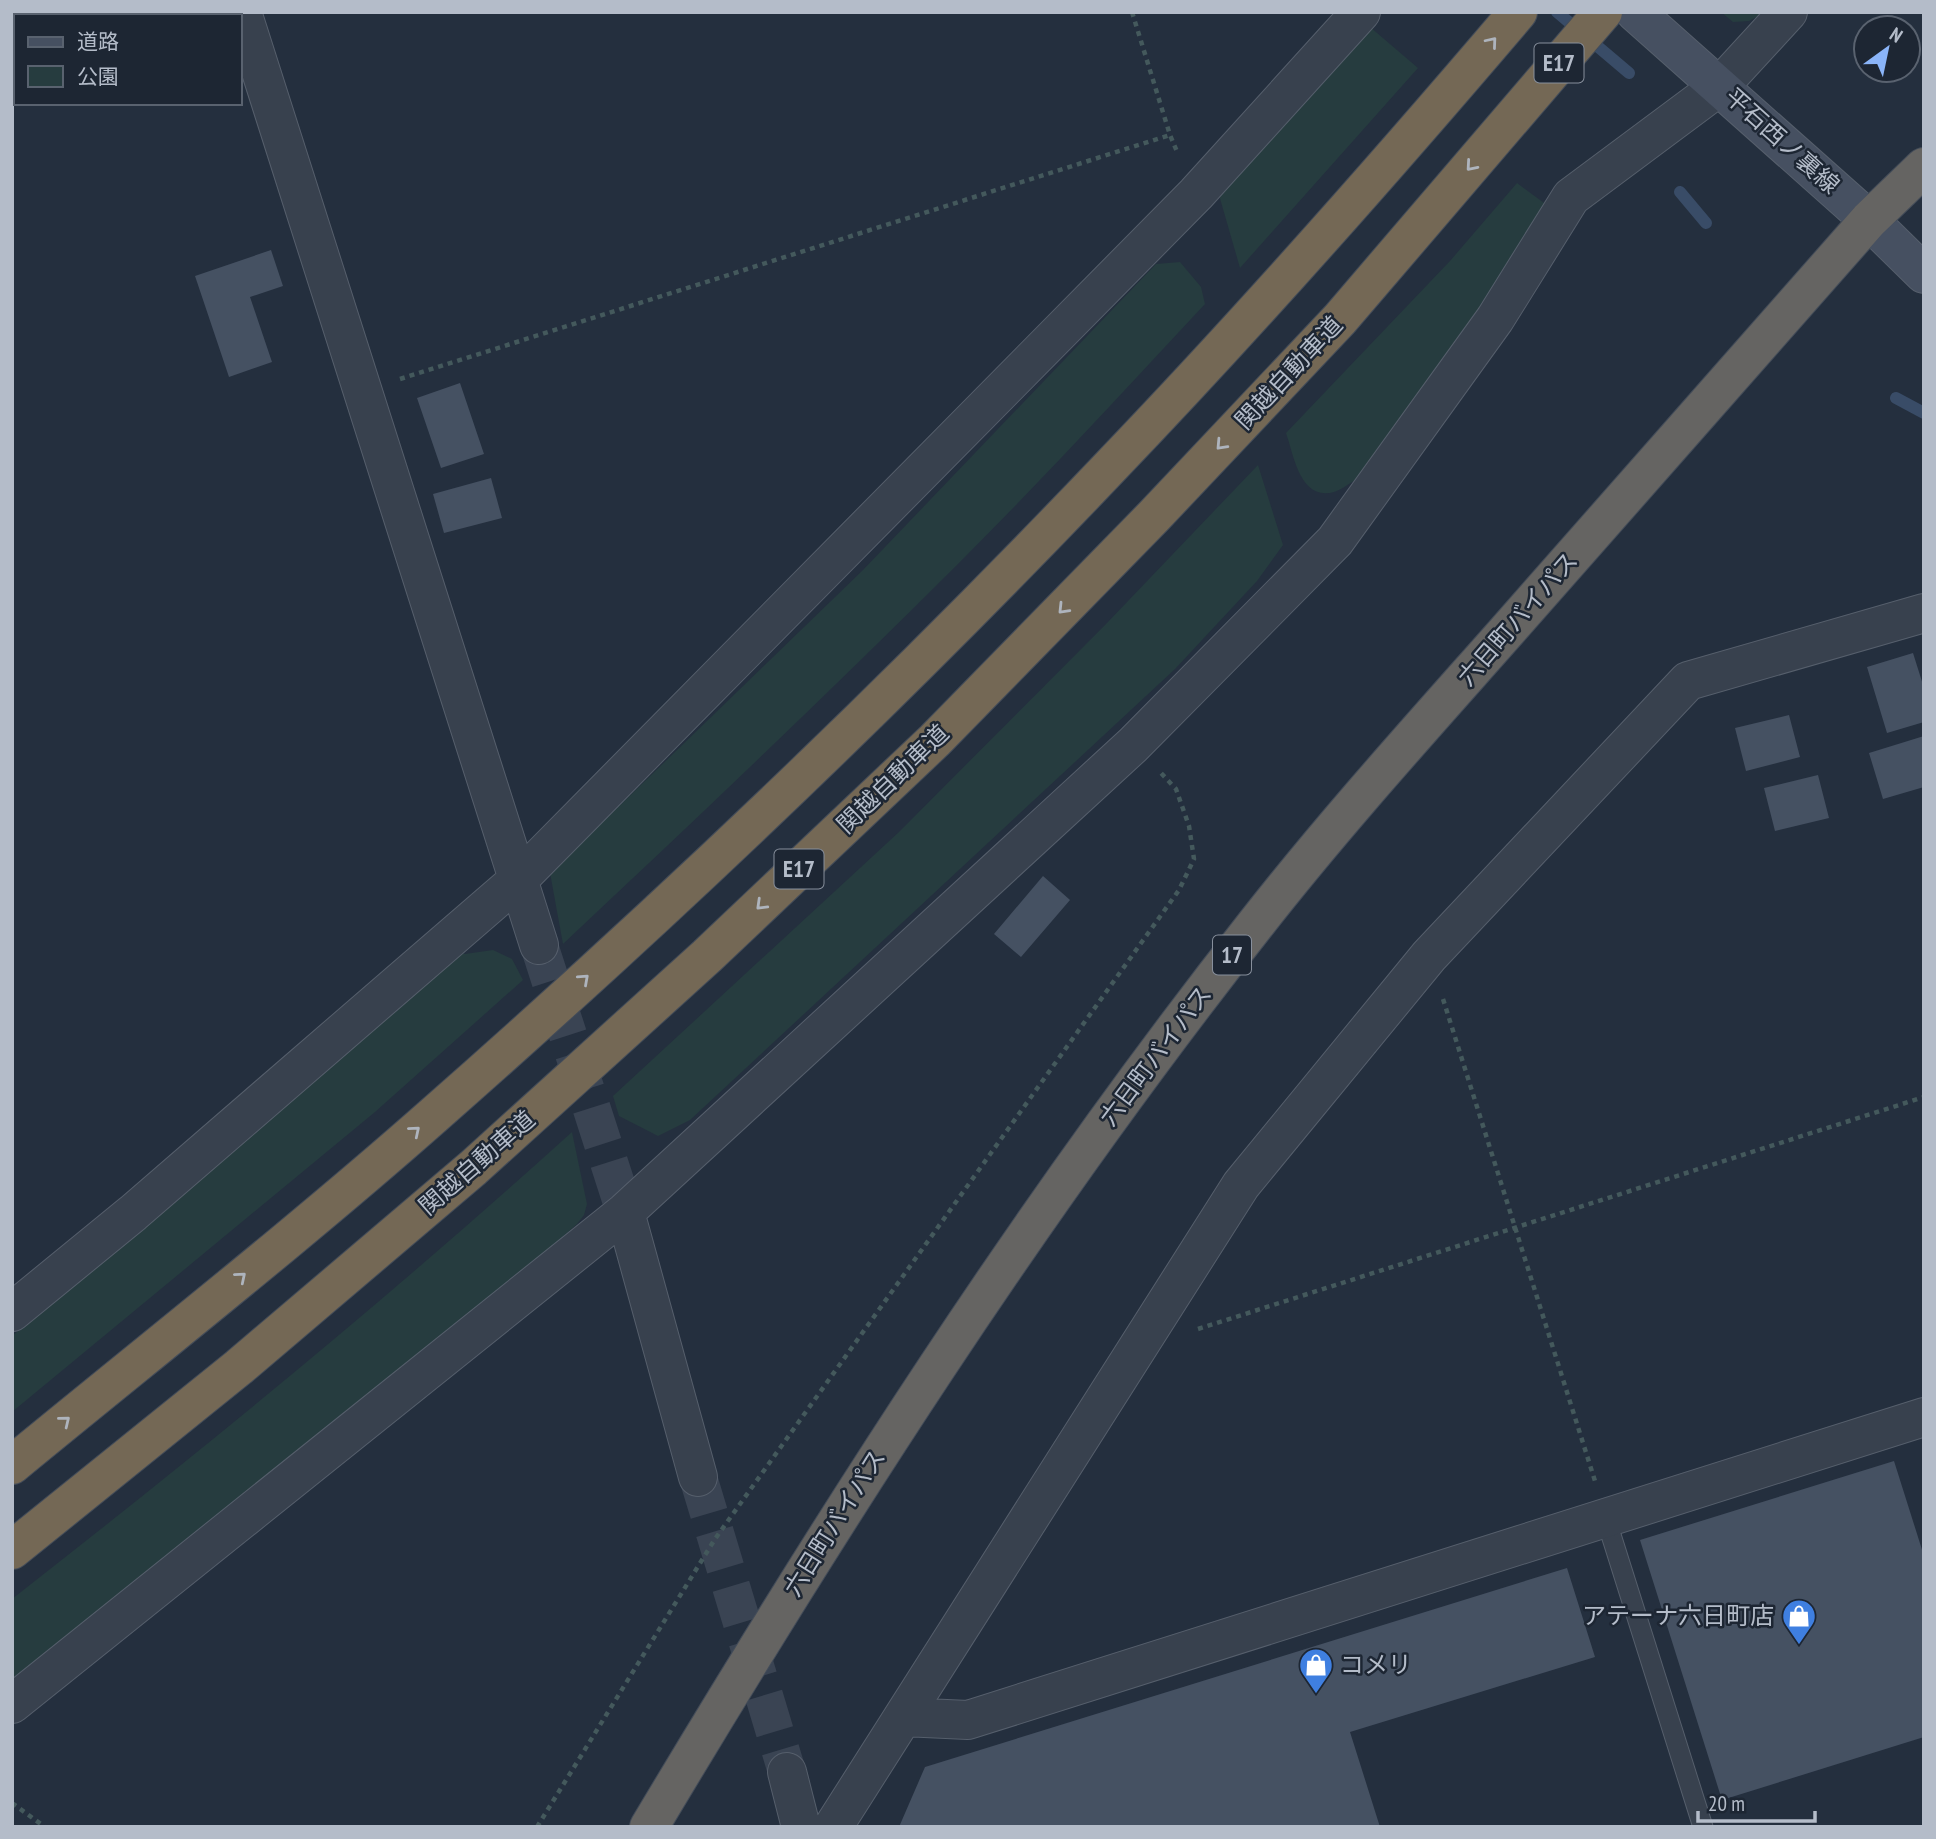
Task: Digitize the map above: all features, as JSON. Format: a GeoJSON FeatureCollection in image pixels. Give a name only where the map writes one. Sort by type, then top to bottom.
{"type":"FeatureCollection","features":[{"type":"Feature","properties":{"kind":"highway","name":"E17"},"geometry":{"type":"LineString","coordinates":[[12,1465],[432,1117],[662,908],[882,700],[1111,467],[1298,265],[1518,12]]}},
{"type":"Feature","properties":{"kind":"highway","name":"関越自動車道"},"geometry":{"type":"LineString","coordinates":[[12,1550],[239,1367],[473,1168],[707,956],[915,758],[1144,526],[1340,319],[1603,12]]}},
{"type":"Feature","properties":{"kind":"highway","name":"六日町バイパス"},"geometry":{"type":"LineString","coordinates":[[649,1827],[751,1657],[891,1434],[1131,1086],[1258,921],[1402,750],[1869,220],[1924,167]]}},
{"type":"Feature","properties":{"kind":"main road","name":"平石西ノ裏線"},"geometry":{"type":"LineString","coordinates":[[1636,12],[1869,220],[1924,275]]}},
{"type":"Feature","properties":{"kind":"street"},"geometry":{"type":"LineString","coordinates":[[242,12],[539,945]]}},
{"type":"Feature","properties":{"kind":"street"},"geometry":{"type":"LineString","coordinates":[[12,1312],[133,1213],[519,879],[1196,194],[1361,12]]}},
{"type":"Feature","properties":{"kind":"street"},"geometry":{"type":"LineString","coordinates":[[12,1704],[625,1212],[1133,745],[1335,541],[1496,319],[1571,197],[1720,86],[1787,12]]}},
{"type":"Feature","properties":{"kind":"street"},"geometry":{"type":"LineString","coordinates":[[834,1827],[1241,1185],[1429,956],[1688,681],[1924,613]]}},
{"type":"Feature","properties":{"kind":"street"},"geometry":{"type":"LineString","coordinates":[[625,1212],[698,1477]]}},
{"type":"Feature","properties":{"kind":"street"},"geometry":{"type":"LineString","coordinates":[[903,1717],[968,1720],[1924,1417]]}},
{"type":"Feature","properties":{"kind":"street"},"geometry":{"type":"LineString","coordinates":[[788,1772],[801,1827]]}},
{"type":"Feature","properties":{"kind":"lane"},"geometry":{"type":"LineString","coordinates":[[1606,1519],[1703,1827]]}},
{"type":"Feature","properties":{"kind":"path"},"geometry":{"type":"LineString","coordinates":[[1132,12],[1170,135],[1196,194]]}},
{"type":"Feature","properties":{"kind":"path"},"geometry":{"type":"LineString","coordinates":[[362,391],[1170,135]]}},
{"type":"Feature","properties":{"kind":"path"},"geometry":{"type":"LineString","coordinates":[[537,1827],[716,1539],[1179,890],[1194,859],[1189,826],[1176,789],[1133,745]]}},
{"type":"Feature","properties":{"kind":"path"},"geometry":{"type":"LineString","coordinates":[[1429,956],[1606,1519]]}},
{"type":"Feature","properties":{"kind":"path"},"geometry":{"type":"LineString","coordinates":[[1158,1315],[1197,1329],[1924,1097]]}},
{"type":"Feature","properties":{"kind":"path"},"geometry":{"type":"LineString","coordinates":[[12,1803],[44,1827]]}},
{"type":"Feature","properties":{"kind":"green space"},"geometry":{"type":"Polygon","coordinates":[[[1721,12],[1766,12],[1749,21],[1733,22],[1721,12]]]}},
{"type":"Feature","properties":{"kind":"green space"},"geometry":{"type":"Polygon","coordinates":[[[1370,27],[1418,68],[1240,268],[1219,195],[1370,27]]]}},
{"type":"Feature","properties":{"kind":"green space"},"geometry":{"type":"Polygon","coordinates":[[[1517,183],[1555,211],[1460,357],[1354,481],[1334,492],[1313,490],[1300,475],[1286,433],[1450,261],[1517,183]]]}},
{"type":"Feature","properties":{"kind":"green space"},"geometry":{"type":"Polygon","coordinates":[[[1180,262],[1201,287],[1205,304],[957,565],[762,756],[563,944],[550,873],[863,570],[1156,264],[1180,262]]]}},
{"type":"Feature","properties":{"kind":"green space"},"geometry":{"type":"Polygon","coordinates":[[[1258,465],[1283,545],[1257,581],[1175,669],[690,1120],[658,1136],[619,1116],[613,1096],[899,832],[1107,623],[1258,465]]]}},
{"type":"Feature","properties":{"kind":"green space"},"geometry":{"type":"Polygon","coordinates":[[[452,949],[465,954],[493,950],[512,959],[523,980],[375,1112],[12,1412],[12,1336],[90,1272],[452,949]]]}},
{"type":"Feature","properties":{"kind":"green space"},"geometry":{"type":"Polygon","coordinates":[[[572,1132],[587,1204],[584,1215],[577,1224],[519,1276],[12,1682],[12,1599],[296,1371],[572,1132]]]}},
{"type":"Feature","properties":{"kind":"building"},"geometry":{"type":"Polygon","coordinates":[[[271,250],[283,286],[250,297],[272,362],[229,377],[195,276],[271,250]]]}},
{"type":"Feature","properties":{"kind":"building"},"geometry":{"type":"Polygon","coordinates":[[[460,383],[484,454],[441,468],[417,398],[460,383]]]}},
{"type":"Feature","properties":{"kind":"building"},"geometry":{"type":"Polygon","coordinates":[[[491,478],[502,518],[444,533],[433,494],[491,478]]]}},
{"type":"Feature","properties":{"kind":"building"},"geometry":{"type":"Polygon","coordinates":[[[1913,653],[1924,688],[1924,722],[1887,733],[1867,667],[1913,653]]]}},
{"type":"Feature","properties":{"kind":"building"},"geometry":{"type":"Polygon","coordinates":[[[1789,715],[1800,757],[1746,771],[1735,728],[1789,715]]]}},
{"type":"Feature","properties":{"kind":"building"},"geometry":{"type":"Polygon","coordinates":[[[1924,736],[1924,787],[1883,799],[1869,753],[1924,736]]]}},
{"type":"Feature","properties":{"kind":"building"},"geometry":{"type":"Polygon","coordinates":[[[1818,775],[1829,818],[1775,831],[1764,788],[1818,775]]]}},
{"type":"Feature","properties":{"kind":"building"},"geometry":{"type":"Polygon","coordinates":[[[1043,876],[1070,900],[1021,957],[994,934],[1043,876]]]}},
{"type":"Feature","properties":{"kind":"building","name":"アテーナ六日町店"},"geometry":{"type":"Polygon","coordinates":[[[1894,1461],[1924,1556],[1924,1737],[1722,1800],[1640,1540],[1894,1461]]]}},
{"type":"Feature","properties":{"kind":"building","name":"コメリ"},"geometry":{"type":"Polygon","coordinates":[[[1567,1568],[1595,1657],[1350,1732],[1380,1827],[899,1827],[925,1767],[1567,1568]]]}},
{"type":"Feature","properties":{"kind":"waterway"},"geometry":{"type":"LineString","coordinates":[[1557,12],[1629,73]]}},
{"type":"Feature","properties":{"kind":"waterway"},"geometry":{"type":"LineString","coordinates":[[1680,192],[1706,223]]}},
{"type":"Feature","properties":{"kind":"waterway"},"geometry":{"type":"LineString","coordinates":[[1896,398],[1924,413]]}},
{"type":"Feature","properties":{"kind":"tunnel"},"geometry":{"type":"LineString","coordinates":[[539,945],[625,1212]]}},
{"type":"Feature","properties":{"kind":"tunnel"},"geometry":{"type":"LineString","coordinates":[[698,1477],[787,1772]]}},
{"type":"Feature","properties":{"kind":"place","name":"アテーナ六日町店"},"geometry":{"type":"Point","coordinates":[1799,1646]}},
{"type":"Feature","properties":{"kind":"place","name":"コメリ"},"geometry":{"type":"Point","coordinates":[1316,1695]}}]}
